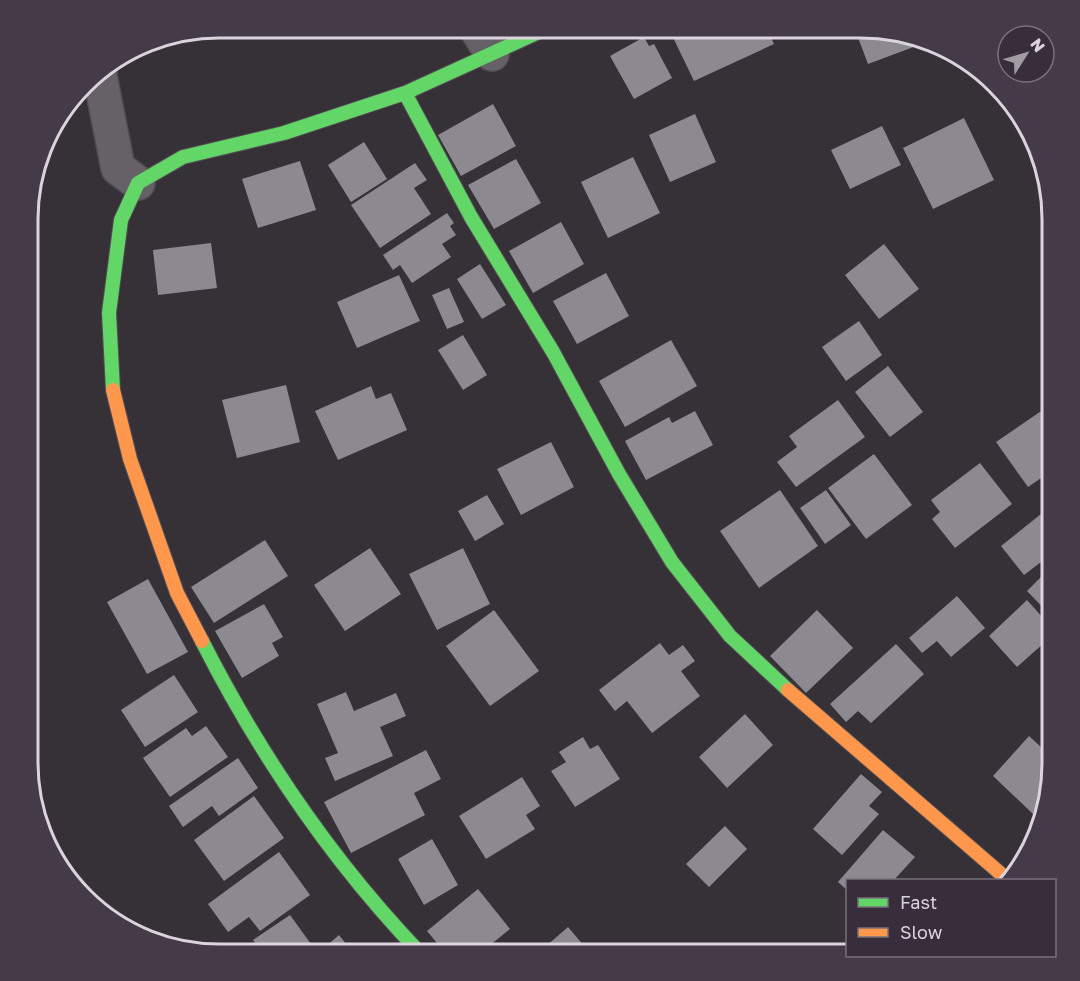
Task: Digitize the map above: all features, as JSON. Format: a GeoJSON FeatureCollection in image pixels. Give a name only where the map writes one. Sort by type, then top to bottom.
{"type":"FeatureCollection","features":[{"type":"Feature","properties":{"kind":"street"},"geometry":{"type":"LineString","coordinates":[[411,944],[338,859],[286,788],[233,702],[177,593],[130,459],[112,392],[109,313],[121,220],[138,183],[183,157],[284,133],[405,93],[484,40]]}},
{"type":"Feature","properties":{"kind":"street"},"geometry":{"type":"LineString","coordinates":[[101,81],[118,168],[138,183]]}},
{"type":"Feature","properties":{"kind":"street"},"geometry":{"type":"LineString","coordinates":[[405,93],[471,218],[553,352],[619,474],[672,562],[730,636],[807,708],[1003,876]]}},
{"type":"Feature","properties":{"kind":"building"},"geometry":{"type":"Polygon","coordinates":[[[645,38],[649,46],[654,44],[672,78],[634,99],[610,56],[645,38]]]}},
{"type":"Feature","properties":{"kind":"building"},"geometry":{"type":"Polygon","coordinates":[[[673,38],[771,38],[774,44],[694,81],[673,38]]]}},
{"type":"Feature","properties":{"kind":"building"},"geometry":{"type":"Polygon","coordinates":[[[858,38],[885,39],[916,46],[868,64],[858,38]]]}},
{"type":"Feature","properties":{"kind":"building"},"geometry":{"type":"Polygon","coordinates":[[[493,104],[516,146],[461,176],[438,135],[493,104]]]}},
{"type":"Feature","properties":{"kind":"building"},"geometry":{"type":"Polygon","coordinates":[[[695,114],[716,162],[670,182],[649,135],[695,114]]]}},
{"type":"Feature","properties":{"kind":"building"},"geometry":{"type":"Polygon","coordinates":[[[964,118],[994,180],[933,209],[903,148],[964,118]]]}},
{"type":"Feature","properties":{"kind":"building"},"geometry":{"type":"Polygon","coordinates":[[[882,126],[901,165],[850,189],[831,150],[882,126]]]}},
{"type":"Feature","properties":{"kind":"building"},"geometry":{"type":"Polygon","coordinates":[[[364,142],[387,179],[351,202],[328,165],[364,142]]]}},
{"type":"Feature","properties":{"kind":"building"},"geometry":{"type":"Polygon","coordinates":[[[633,157],[660,213],[608,238],[581,182],[633,157]]]}},
{"type":"Feature","properties":{"kind":"building"},"geometry":{"type":"Polygon","coordinates":[[[516,159],[541,203],[494,229],[468,185],[516,159]]]}},
{"type":"Feature","properties":{"kind":"building"},"geometry":{"type":"Polygon","coordinates":[[[300,161],[316,210],[258,228],[242,179],[300,161]]]}},
{"type":"Feature","properties":{"kind":"building"},"geometry":{"type":"Polygon","coordinates":[[[415,163],[427,180],[414,188],[431,214],[380,248],[351,205],[415,163]]]}},
{"type":"Feature","properties":{"kind":"building"},"geometry":{"type":"Polygon","coordinates":[[[447,213],[454,223],[450,226],[456,235],[442,244],[451,257],[412,283],[400,265],[393,270],[383,255],[447,213]]]}},
{"type":"Feature","properties":{"kind":"building"},"geometry":{"type":"Polygon","coordinates":[[[561,222],[584,264],[533,293],[509,251],[561,222]]]}},
{"type":"Feature","properties":{"kind":"building"},"geometry":{"type":"Polygon","coordinates":[[[211,243],[217,288],[158,295],[153,250],[211,243]]]}},
{"type":"Feature","properties":{"kind":"building"},"geometry":{"type":"Polygon","coordinates":[[[884,244],[919,289],[879,319],[845,275],[884,244]]]}},
{"type":"Feature","properties":{"kind":"building"},"geometry":{"type":"Polygon","coordinates":[[[480,264],[506,305],[482,319],[457,279],[480,264]]]}},
{"type":"Feature","properties":{"kind":"building"},"geometry":{"type":"Polygon","coordinates":[[[606,273],[629,316],[577,344],[553,301],[606,273]]]}},
{"type":"Feature","properties":{"kind":"building"},"geometry":{"type":"Polygon","coordinates":[[[399,275],[420,321],[357,348],[337,302],[399,275]]]}},
{"type":"Feature","properties":{"kind":"building"},"geometry":{"type":"Polygon","coordinates":[[[449,288],[464,322],[447,329],[432,295],[449,288]]]}},
{"type":"Feature","properties":{"kind":"building"},"geometry":{"type":"Polygon","coordinates":[[[859,321],[882,355],[846,381],[822,347],[859,321]]]}},
{"type":"Feature","properties":{"kind":"building"},"geometry":{"type":"Polygon","coordinates":[[[463,335],[487,375],[463,390],[438,350],[463,335]]]}},
{"type":"Feature","properties":{"kind":"building"},"geometry":{"type":"Polygon","coordinates":[[[671,340],[697,386],[625,427],[599,381],[671,340]]]}},
{"type":"Feature","properties":{"kind":"building"},"geometry":{"type":"Polygon","coordinates":[[[888,366],[923,412],[890,437],[855,392],[888,366]]]}},
{"type":"Feature","properties":{"kind":"building"},"geometry":{"type":"Polygon","coordinates":[[[286,385],[300,442],[237,458],[222,400],[286,385]]]}},
{"type":"Feature","properties":{"kind":"building"},"geometry":{"type":"Polygon","coordinates":[[[371,386],[376,399],[391,393],[407,430],[338,460],[315,411],[371,386]]]}},
{"type":"Feature","properties":{"kind":"building"},"geometry":{"type":"Polygon","coordinates":[[[838,400],[865,437],[796,487],[777,462],[797,447],[789,436],[838,400]]]}},
{"type":"Feature","properties":{"kind":"building"},"geometry":{"type":"Polygon","coordinates":[[[695,411],[713,445],[646,480],[625,441],[669,417],[672,423],[695,411]]]}},
{"type":"Feature","properties":{"kind":"building"},"geometry":{"type":"Polygon","coordinates":[[[1042,411],[1042,477],[1028,487],[996,442],[1042,411]]]}},
{"type":"Feature","properties":{"kind":"building"},"geometry":{"type":"Polygon","coordinates":[[[551,442],[574,487],[521,515],[497,469],[551,442]]]}},
{"type":"Feature","properties":{"kind":"building"},"geometry":{"type":"Polygon","coordinates":[[[874,454],[912,505],[866,539],[828,488],[874,454]]]}},
{"type":"Feature","properties":{"kind":"building"},"geometry":{"type":"Polygon","coordinates":[[[980,463],[1012,504],[955,548],[932,519],[940,512],[931,500],[980,463]]]}},
{"type":"Feature","properties":{"kind":"building"},"geometry":{"type":"Polygon","coordinates":[[[780,490],[818,546],[759,588],[720,531],[780,490]]]}},
{"type":"Feature","properties":{"kind":"building"},"geometry":{"type":"Polygon","coordinates":[[[826,490],[851,525],[825,544],[800,508],[826,490]]]}},
{"type":"Feature","properties":{"kind":"building"},"geometry":{"type":"Polygon","coordinates":[[[487,495],[504,524],[475,541],[458,511],[487,495]]]}},
{"type":"Feature","properties":{"kind":"building"},"geometry":{"type":"Polygon","coordinates":[[[1042,513],[1042,561],[1024,575],[1001,546],[1042,513]]]}},
{"type":"Feature","properties":{"kind":"building"},"geometry":{"type":"Polygon","coordinates":[[[265,540],[288,576],[214,623],[191,587],[265,540]]]}},
{"type":"Feature","properties":{"kind":"building"},"geometry":{"type":"Polygon","coordinates":[[[370,548],[401,594],[345,631],[314,585],[370,548]]]}},
{"type":"Feature","properties":{"kind":"building"},"geometry":{"type":"Polygon","coordinates":[[[463,548],[490,604],[437,630],[409,574],[463,548]]]}},
{"type":"Feature","properties":{"kind":"building"},"geometry":{"type":"Polygon","coordinates":[[[1042,576],[1042,607],[1027,591],[1042,576]]]}},
{"type":"Feature","properties":{"kind":"building"},"geometry":{"type":"Polygon","coordinates":[[[148,579],[188,652],[147,674],[107,602],[148,579]]]}},
{"type":"Feature","properties":{"kind":"building"},"geometry":{"type":"Polygon","coordinates":[[[957,596],[985,628],[951,657],[937,641],[922,653],[909,638],[957,596]]]}},
{"type":"Feature","properties":{"kind":"building"},"geometry":{"type":"Polygon","coordinates":[[[1027,600],[1042,617],[1042,645],[1017,667],[989,636],[1027,600]]]}},
{"type":"Feature","properties":{"kind":"building"},"geometry":{"type":"Polygon","coordinates":[[[264,604],[283,637],[272,643],[279,656],[242,678],[215,631],[264,604]]]}},
{"type":"Feature","properties":{"kind":"building"},"geometry":{"type":"Polygon","coordinates":[[[494,610],[539,671],[490,706],[446,646],[494,610]]]}},
{"type":"Feature","properties":{"kind":"building"},"geometry":{"type":"Polygon","coordinates":[[[817,610],[853,648],[806,693],[770,656],[817,610]]]}},
{"type":"Feature","properties":{"kind":"building"},"geometry":{"type":"Polygon","coordinates":[[[660,643],[669,655],[683,645],[695,661],[681,671],[700,696],[652,733],[627,701],[615,711],[599,690],[660,643]]]}},
{"type":"Feature","properties":{"kind":"building"},"geometry":{"type":"Polygon","coordinates":[[[896,644],[924,674],[871,723],[858,711],[846,722],[830,704],[896,644]]]}},
{"type":"Feature","properties":{"kind":"building"},"geometry":{"type":"Polygon","coordinates":[[[174,675],[198,712],[145,747],[121,710],[174,675]]]}},
{"type":"Feature","properties":{"kind":"building"},"geometry":{"type":"Polygon","coordinates":[[[346,692],[354,711],[396,693],[406,716],[380,727],[393,756],[335,781],[325,758],[338,753],[317,704],[346,692]]]}},
{"type":"Feature","properties":{"kind":"building"},"geometry":{"type":"Polygon","coordinates":[[[745,714],[773,745],[727,788],[699,757],[745,714]]]}},
{"type":"Feature","properties":{"kind":"building"},"geometry":{"type":"Polygon","coordinates":[[[206,726],[228,757],[170,797],[143,758],[186,728],[192,736],[206,726]]]}},
{"type":"Feature","properties":{"kind":"building"},"geometry":{"type":"Polygon","coordinates":[[[1029,736],[1042,748],[1041,786],[1033,814],[993,776],[1029,736]]]}},
{"type":"Feature","properties":{"kind":"building"},"geometry":{"type":"Polygon","coordinates":[[[583,737],[590,749],[598,745],[620,779],[575,807],[551,771],[566,762],[559,752],[583,737]]]}},
{"type":"Feature","properties":{"kind":"building"},"geometry":{"type":"Polygon","coordinates":[[[426,750],[441,779],[414,793],[425,815],[351,853],[324,802],[426,750]]]}},
{"type":"Feature","properties":{"kind":"building"},"geometry":{"type":"Polygon","coordinates":[[[238,758],[258,788],[219,816],[212,806],[183,827],[169,806],[238,758]]]}},
{"type":"Feature","properties":{"kind":"building"},"geometry":{"type":"Polygon","coordinates":[[[861,774],[882,792],[869,806],[879,814],[842,855],[813,829],[861,774]]]}},
{"type":"Feature","properties":{"kind":"building"},"geometry":{"type":"Polygon","coordinates":[[[522,777],[540,806],[526,815],[535,829],[486,859],[459,816],[522,777]]]}},
{"type":"Feature","properties":{"kind":"building"},"geometry":{"type":"Polygon","coordinates":[[[254,796],[284,838],[224,881],[194,840],[254,796]]]}},
{"type":"Feature","properties":{"kind":"building"},"geometry":{"type":"Polygon","coordinates":[[[725,826],[747,849],[709,887],[686,864],[725,826]]]}},
{"type":"Feature","properties":{"kind":"building"},"geometry":{"type":"Polygon","coordinates":[[[883,830],[915,857],[895,879],[846,879],[846,889],[838,882],[883,830]]]}},
{"type":"Feature","properties":{"kind":"building"},"geometry":{"type":"Polygon","coordinates":[[[432,839],[458,885],[424,905],[398,859],[432,839]]]}},
{"type":"Feature","properties":{"kind":"building"},"geometry":{"type":"Polygon","coordinates":[[[279,852],[310,895],[260,931],[249,917],[228,932],[208,904],[279,852]]]}},
{"type":"Feature","properties":{"kind":"building"},"geometry":{"type":"Polygon","coordinates":[[[478,889],[510,929],[492,944],[437,944],[427,931],[478,889]]]}},
{"type":"Feature","properties":{"kind":"building"},"geometry":{"type":"Polygon","coordinates":[[[290,915],[311,944],[256,944],[253,940],[290,915]]]}},
{"type":"Feature","properties":{"kind":"building"},"geometry":{"type":"Polygon","coordinates":[[[568,927],[582,943],[549,943],[568,927]]]}},
{"type":"Feature","properties":{"kind":"building"},"geometry":{"type":"Polygon","coordinates":[[[339,935],[346,944],[329,944],[339,935]]]}},
{"type":"Feature","properties":{"kind":"traffic: fast"},"geometry":{"type":"LineString","coordinates":[[113,390],[109,313],[121,220],[138,183],[183,157],[284,133],[405,93],[526,38]]}},
{"type":"Feature","properties":{"kind":"traffic: fast"},"geometry":{"type":"LineString","coordinates":[[405,93],[471,217],[553,352],[619,474],[672,562],[730,636],[788,690]]}},
{"type":"Feature","properties":{"kind":"traffic: fast"},"geometry":{"type":"LineString","coordinates":[[202,641],[248,726],[300,806],[357,882],[412,944]]}},
{"type":"Feature","properties":{"kind":"traffic: slow"},"geometry":{"type":"LineString","coordinates":[[113,390],[130,459],[177,593],[202,641]]}},
{"type":"Feature","properties":{"kind":"traffic: slow"},"geometry":{"type":"LineString","coordinates":[[788,690],[1003,876]]}}]}
